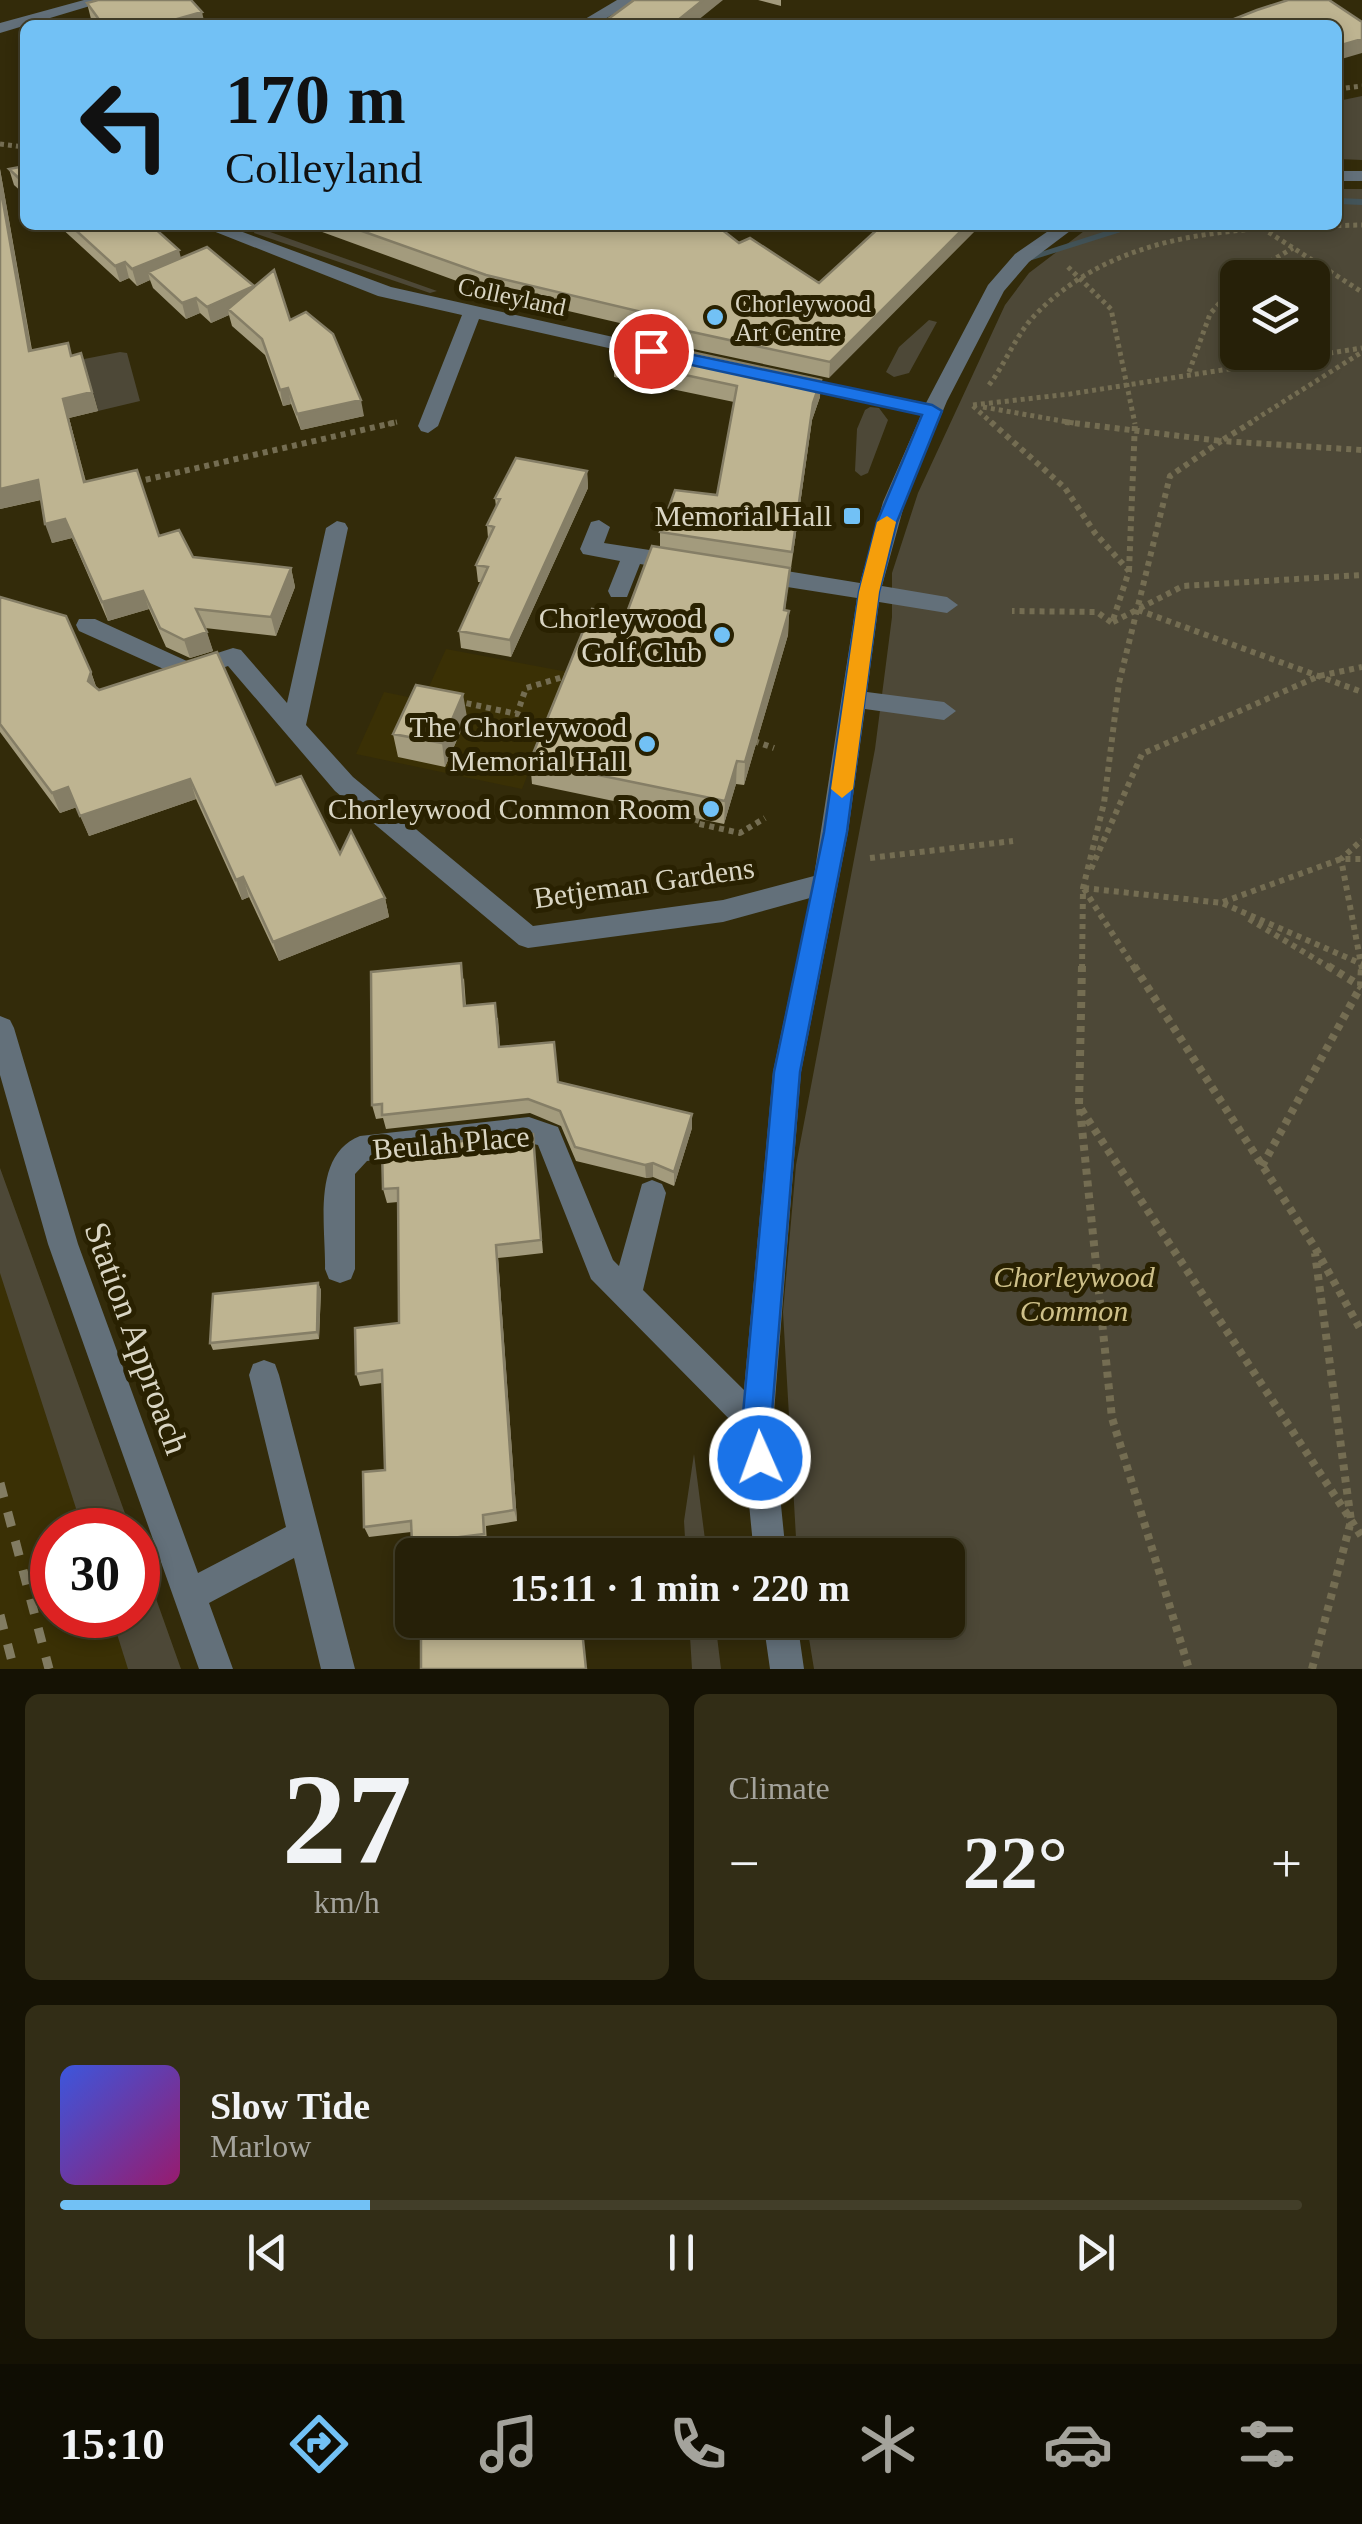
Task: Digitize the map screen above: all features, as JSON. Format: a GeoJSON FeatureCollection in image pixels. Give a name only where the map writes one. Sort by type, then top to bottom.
{"type":"FeatureCollection","features":[{"type":"Feature","properties":{"kind":"street"},"geometry":{"type":"LineString","coordinates":[[29,20],[102,0]]}},
{"type":"Feature","properties":{"kind":"street"},"geometry":{"type":"LineString","coordinates":[[592,20],[629,0]]}},
{"type":"Feature","properties":{"kind":"street","name":"Colleyland"},"geometry":{"type":"LineString","coordinates":[[220,230],[385,292],[670,355]]}},
{"type":"Feature","properties":{"kind":"street"},"geometry":{"type":"LineString","coordinates":[[768,1538],[757,1425],[787,1072],[856,700],[869,592],[887,522],[932,411],[995,288],[1057,230]]}},
{"type":"Feature","properties":{"kind":"street"},"geometry":{"type":"LineString","coordinates":[[428,426],[472,313]]}},
{"type":"Feature","properties":{"kind":"street"},"geometry":{"type":"LineString","coordinates":[[766,376],[932,411]]}},
{"type":"Feature","properties":{"kind":"street"},"geometry":{"type":"LineString","coordinates":[[294,727],[337,528]]}},
{"type":"Feature","properties":{"kind":"street"},"geometry":{"type":"LineString","coordinates":[[595,538],[633,555],[947,605]]}},
{"type":"Feature","properties":{"kind":"street"},"geometry":{"type":"LineString","coordinates":[[619,591],[633,555]]}},
{"type":"Feature","properties":{"kind":"street"},"geometry":{"type":"LineString","coordinates":[[88,626],[188,671]]}},
{"type":"Feature","properties":{"kind":"street","name":"Betjeman Gardens"},"geometry":{"type":"LineString","coordinates":[[158,682],[232,656],[344,784],[528,937],[722,910],[826,873]]}},
{"type":"Feature","properties":{"kind":"street"},"geometry":{"type":"LineString","coordinates":[[856,700],[944,711]]}},
{"type":"Feature","properties":{"kind":"street","name":"Station Approach"},"geometry":{"type":"LineString","coordinates":[[0,1028],[63,1244],[216,1669]]}},
{"type":"Feature","properties":{"kind":"street","name":"Beulah Place"},"geometry":{"type":"LineString","coordinates":[[340,1269],[341,1169],[360,1149],[529,1130],[548,1136],[602,1269],[757,1425]]}},
{"type":"Feature","properties":{"kind":"street"},"geometry":{"type":"LineString","coordinates":[[627,1296],[652,1193]]}},
{"type":"Feature","properties":{"kind":"street"},"geometry":{"type":"LineString","coordinates":[[264,1376],[338,1669]]}},
{"type":"Feature","properties":{"kind":"street"},"geometry":{"type":"LineString","coordinates":[[189,1595],[305,1536]]}},
{"type":"Feature","properties":{"kind":"street"},"geometry":{"type":"LineString","coordinates":[[783,1638],[787,1669]]}},
{"type":"Feature","properties":{"kind":"path"},"geometry":{"type":"LineString","coordinates":[[1058,230],[1052,252],[1112,310],[1137,432],[1129,570],[1112,622]]}},
{"type":"Feature","properties":{"kind":"path"},"geometry":{"type":"LineString","coordinates":[[972,405],[1000,372],[1034,315],[1080,278],[1118,254],[1178,236],[1233,230]]}},
{"type":"Feature","properties":{"kind":"path"},"geometry":{"type":"LineString","coordinates":[[1265,230],[1362,292]]}},
{"type":"Feature","properties":{"kind":"path"},"geometry":{"type":"LineString","coordinates":[[1273,260],[1293,248]]}},
{"type":"Feature","properties":{"kind":"path"},"geometry":{"type":"LineString","coordinates":[[1188,372],[1210,314],[1220,303]]}},
{"type":"Feature","properties":{"kind":"path"},"geometry":{"type":"LineString","coordinates":[[972,405],[1032,400],[1188,372],[1362,350]]}},
{"type":"Feature","properties":{"kind":"path"},"geometry":{"type":"LineString","coordinates":[[1189,1669],[1112,1418],[1079,1106],[1083,888],[1104,804],[1119,683],[1170,476],[1362,350]]}},
{"type":"Feature","properties":{"kind":"path"},"geometry":{"type":"LineString","coordinates":[[972,405],[1137,432],[1362,450]]}},
{"type":"Feature","properties":{"kind":"path"},"geometry":{"type":"LineString","coordinates":[[972,405],[1064,488],[1095,533],[1129,570]]}},
{"type":"Feature","properties":{"kind":"path"},"geometry":{"type":"LineString","coordinates":[[118,486],[398,422]]}},
{"type":"Feature","properties":{"kind":"path"},"geometry":{"type":"LineString","coordinates":[[1112,622],[1182,586],[1362,575]]}},
{"type":"Feature","properties":{"kind":"path"},"geometry":{"type":"LineString","coordinates":[[1012,610],[1097,612],[1112,622]]}},
{"type":"Feature","properties":{"kind":"path"},"geometry":{"type":"LineString","coordinates":[[1137,610],[1362,692]]}},
{"type":"Feature","properties":{"kind":"path"},"geometry":{"type":"LineString","coordinates":[[1083,888],[1142,754],[1318,676],[1362,668]]}},
{"type":"Feature","properties":{"kind":"path"},"geometry":{"type":"LineString","coordinates":[[455,715],[461,702],[518,714],[526,688],[577,675]]}},
{"type":"Feature","properties":{"kind":"path"},"geometry":{"type":"LineString","coordinates":[[758,725],[753,743],[774,748]]}},
{"type":"Feature","properties":{"kind":"path"},"geometry":{"type":"LineString","coordinates":[[697,818],[696,823],[740,832],[765,818]]}},
{"type":"Feature","properties":{"kind":"path"},"geometry":{"type":"LineString","coordinates":[[1222,902],[1340,859],[1362,840]]}},
{"type":"Feature","properties":{"kind":"path"},"geometry":{"type":"LineString","coordinates":[[826,873],[1013,841]]}},
{"type":"Feature","properties":{"kind":"path"},"geometry":{"type":"LineString","coordinates":[[1262,1166],[1361,986],[1362,964],[1340,859]]}},
{"type":"Feature","properties":{"kind":"path"},"geometry":{"type":"LineString","coordinates":[[1340,859],[1362,860]]}},
{"type":"Feature","properties":{"kind":"path"},"geometry":{"type":"LineString","coordinates":[[1083,888],[1222,902],[1362,964]]}},
{"type":"Feature","properties":{"kind":"path"},"geometry":{"type":"LineString","coordinates":[[1083,888],[1314,1246],[1362,1332]]}},
{"type":"Feature","properties":{"kind":"path"},"geometry":{"type":"LineString","coordinates":[[1222,902],[1361,986]]}},
{"type":"Feature","properties":{"kind":"path"},"geometry":{"type":"LineString","coordinates":[[1079,1106],[1362,1538]]}},
{"type":"Feature","properties":{"kind":"path"},"geometry":{"type":"LineString","coordinates":[[1312,1669],[1351,1521],[1314,1246]]}},
{"type":"Feature","properties":{"kind":"shaded area"},"geometry":{"type":"Polygon","coordinates":[[[446,649],[568,672],[522,789],[356,754],[384,692],[423,700],[446,649]]]}},
{"type":"Feature","properties":{"kind":"shaded area"},"geometry":{"type":"Polygon","coordinates":[[[0,1168],[123,1508],[30,1508],[30,1638],[160,1638],[160,1610],[181,1669],[0,1669],[0,1168]]]}},
{"type":"Feature","properties":{"kind":"green space"},"geometry":{"type":"Polygon","coordinates":[[[1362,96],[1362,160],[1342,159],[1342,100],[1362,96]]]}},
{"type":"Feature","properties":{"kind":"green space","name":"Chorleywood Common"},"geometry":{"type":"Polygon","coordinates":[[[1342,189],[1362,189],[1362,1669],[814,1669],[809,1638],[965,1638],[965,1538],[796,1538],[783,1312],[796,1165],[875,749],[892,617],[892,573],[918,493],[1005,305],[1029,273],[1085,230],[1342,230],[1342,189]]]}},
{"type":"Feature","properties":{"kind":"green space"},"geometry":{"type":"Polygon","coordinates":[[[264,230],[437,291],[430,293],[254,233],[264,230]]]}},
{"type":"Feature","properties":{"kind":"green space"},"geometry":{"type":"Polygon","coordinates":[[[929,320],[937,322],[909,373],[894,377],[886,372],[899,347],[929,320]]]}},
{"type":"Feature","properties":{"kind":"green space"},"geometry":{"type":"Polygon","coordinates":[[[127,353],[140,401],[98,411],[87,373],[74,361],[127,353]]]}},
{"type":"Feature","properties":{"kind":"green space"},"geometry":{"type":"Polygon","coordinates":[[[870,407],[879,408],[888,420],[868,473],[861,476],[855,471],[857,429],[870,407]]]}},
{"type":"Feature","properties":{"kind":"green space"},"geometry":{"type":"Polygon","coordinates":[[[0,1168],[123,1508],[76,1508],[0,1273],[0,1168]]]}},
{"type":"Feature","properties":{"kind":"green space"},"geometry":{"type":"Polygon","coordinates":[[[694,1454],[705,1538],[685,1538],[694,1454]]]}},
{"type":"Feature","properties":{"kind":"green space"},"geometry":{"type":"Polygon","coordinates":[[[160,1610],[181,1669],[128,1669],[118,1638],[160,1638],[160,1610]]]}},
{"type":"Feature","properties":{"kind":"green space"},"geometry":{"type":"Polygon","coordinates":[[[690,1638],[717,1638],[721,1669],[692,1669],[690,1638]]]}},
{"type":"Feature","properties":{"kind":"building"},"geometry":{"type":"Polygon","coordinates":[[[191,0],[202,12],[174,20],[99,20],[87,3],[191,0]]]}},
{"type":"Feature","properties":{"kind":"building"},"geometry":{"type":"Polygon","coordinates":[[[634,0],[703,0],[678,20],[607,20],[634,0]]]}},
{"type":"Feature","properties":{"kind":"building"},"geometry":{"type":"Polygon","coordinates":[[[1288,0],[1329,0],[1362,22],[1362,39],[1342,45],[1342,20],[1232,20],[1288,0]]]}},
{"type":"Feature","properties":{"kind":"building"},"geometry":{"type":"Polygon","coordinates":[[[20,167],[20,179],[9,169],[20,167]]]}},
{"type":"Feature","properties":{"kind":"building"},"geometry":{"type":"Polygon","coordinates":[[[0,185],[29,351],[68,343],[71,356],[81,353],[92,392],[63,399],[84,482],[137,470],[159,536],[179,530],[193,557],[291,568],[271,617],[196,609],[207,632],[184,640],[160,628],[143,591],[102,602],[65,519],[45,524],[38,480],[0,489],[0,185]]]}},
{"type":"Feature","properties":{"kind":"building"},"geometry":{"type":"Polygon","coordinates":[[[75,230],[157,230],[179,250],[132,269],[125,262],[115,266],[75,230]]]}},
{"type":"Feature","properties":{"kind":"building"},"geometry":{"type":"Polygon","coordinates":[[[359,230],[722,230],[739,243],[750,238],[819,283],[877,230],[962,230],[830,362],[637,320],[642,312],[486,275],[359,230]]]}},
{"type":"Feature","properties":{"kind":"building"},"geometry":{"type":"Polygon","coordinates":[[[207,247],[254,286],[207,307],[196,298],[182,303],[148,272],[207,247]]]}},
{"type":"Feature","properties":{"kind":"building"},"geometry":{"type":"Polygon","coordinates":[[[274,270],[290,320],[306,312],[333,334],[361,400],[297,414],[288,388],[280,390],[262,339],[228,309],[274,270]]]}},
{"type":"Feature","properties":{"kind":"building"},"geometry":{"type":"Polygon","coordinates":[[[627,338],[821,380],[813,403],[792,552],[660,532],[675,490],[717,495],[737,386],[614,360],[627,338]]]}},
{"type":"Feature","properties":{"kind":"building"},"geometry":{"type":"Polygon","coordinates":[[[516,458],[587,471],[510,640],[459,631],[488,567],[476,565],[494,527],[487,525],[500,499],[495,498],[516,458]]]}},
{"type":"Feature","properties":{"kind":"building"},"geometry":{"type":"Polygon","coordinates":[[[652,546],[790,568],[784,610],[789,611],[745,762],[737,761],[725,801],[530,761],[592,609],[626,615],[652,546]]]}},
{"type":"Feature","properties":{"kind":"building"},"geometry":{"type":"Polygon","coordinates":[[[0,597],[66,616],[91,672],[88,681],[99,690],[217,652],[276,785],[301,776],[340,854],[351,831],[385,898],[273,942],[243,877],[236,880],[190,779],[80,816],[68,787],[52,793],[0,724],[0,597]]]}},
{"type":"Feature","properties":{"kind":"building"},"geometry":{"type":"Polygon","coordinates":[[[416,685],[463,694],[442,743],[393,734],[416,685]]]}},
{"type":"Feature","properties":{"kind":"building"},"geometry":{"type":"Polygon","coordinates":[[[461,963],[464,1006],[495,1003],[499,1047],[554,1042],[558,1082],[692,1114],[674,1172],[653,1163],[645,1165],[575,1147],[560,1111],[528,1099],[382,1115],[382,1104],[372,1105],[371,972],[461,963]]]}},
{"type":"Feature","properties":{"kind":"building"},"geometry":{"type":"Polygon","coordinates":[[[533,1134],[541,1240],[496,1245],[514,1510],[483,1515],[484,1534],[412,1538],[411,1521],[364,1527],[363,1472],[385,1470],[382,1370],[356,1374],[355,1328],[399,1323],[398,1188],[383,1189],[382,1149],[533,1134]]]}},
{"type":"Feature","properties":{"kind":"building"},"geometry":{"type":"Polygon","coordinates":[[[318,1283],[317,1332],[210,1343],[213,1294],[318,1283]]]}},
{"type":"Feature","properties":{"kind":"building"},"geometry":{"type":"Polygon","coordinates":[[[421,1638],[583,1638],[586,1669],[421,1669],[421,1638]]]}},
{"type":"Feature","properties":{"kind":"waterway"},"geometry":{"type":"LineString","coordinates":[[1342,201],[1362,202]]}},
{"type":"Feature","properties":{"kind":"waterway"},"geometry":{"type":"LineString","coordinates":[[1028,258],[1120,230]]}},
{"type":"Feature","properties":{"kind":"railway"},"geometry":{"type":"LineString","coordinates":[[0,1483],[49,1669]]}},
{"type":"Feature","properties":{"kind":"railway"},"geometry":{"type":"LineString","coordinates":[[0,1615],[14,1669]]}},
{"type":"Feature","properties":{"kind":"slow traffic"},"geometry":{"type":"LineString","coordinates":[[842,789],[869,592],[887,522]]}},
{"type":"Feature","properties":{"kind":"place","name":"Chorleywood Art Centre"},"geometry":{"type":"Point","coordinates":[715,317]}},
{"type":"Feature","properties":{"kind":"place","name":"Memorial Hall"},"geometry":{"type":"Point","coordinates":[852,516]}},
{"type":"Feature","properties":{"kind":"place","name":"Chorleywood Golf Club"},"geometry":{"type":"Point","coordinates":[722,635]}},
{"type":"Feature","properties":{"kind":"place","name":"The Chorleywood Memorial Hall"},"geometry":{"type":"Point","coordinates":[647,744]}},
{"type":"Feature","properties":{"kind":"place","name":"Chorleywood Common Room"},"geometry":{"type":"Point","coordinates":[711,809]}},
{"type":"Feature","properties":{"kind":"route"},"geometry":{"type":"LineString","coordinates":[[651,351],[932,411],[887,522],[869,592],[836,832],[787,1072],[757,1425],[760,1458]]}}]}
